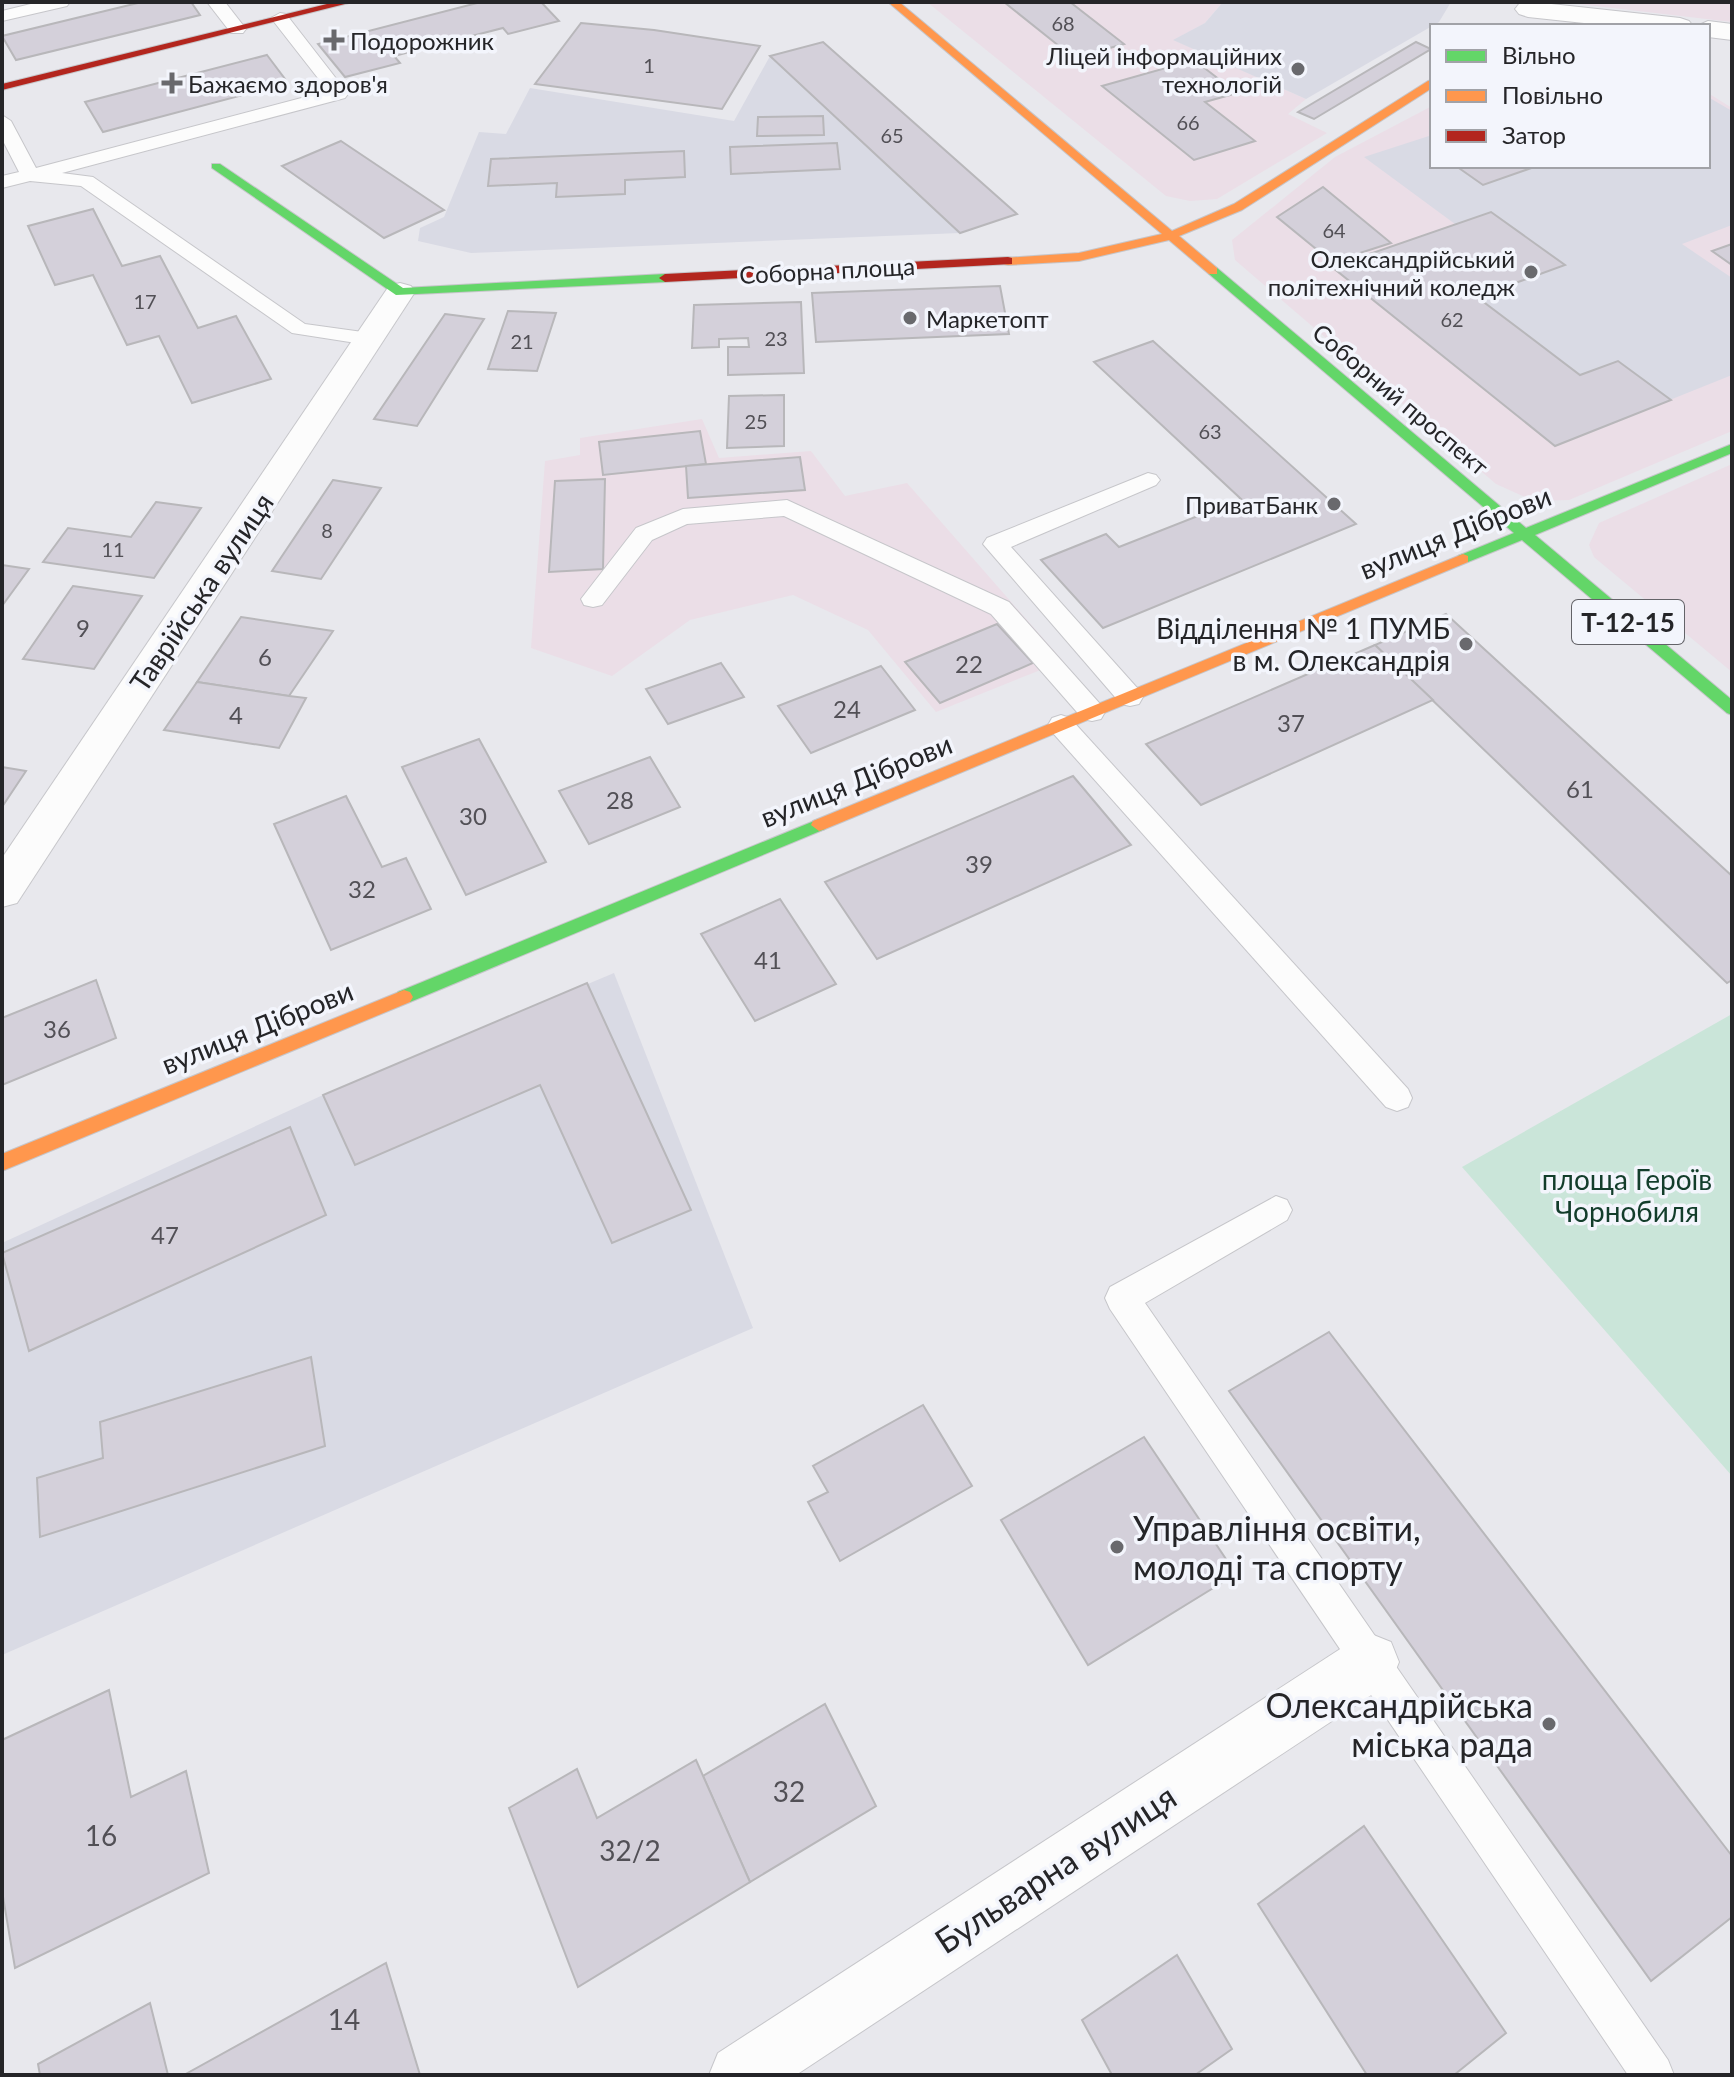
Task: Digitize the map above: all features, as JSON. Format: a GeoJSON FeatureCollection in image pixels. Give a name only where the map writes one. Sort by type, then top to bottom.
{"type":"FeatureCollection","features":[{"type":"Feature","properties":{"kind":"street"},"geometry":{"type":"LineString","coordinates":[[2,87],[348,2]]}},
{"type":"Feature","properties":{"kind":"street","name":"Соборний проспект"},"geometry":{"type":"LineString","coordinates":[[893,2],[1732,709]]}},
{"type":"Feature","properties":{"kind":"street"},"geometry":{"type":"LineString","coordinates":[[1522,12],[1657,24]]}},
{"type":"Feature","properties":{"kind":"street"},"geometry":{"type":"LineString","coordinates":[[1710,29],[1732,32]]}},
{"type":"Feature","properties":{"kind":"street","name":"Соборна площа"},"geometry":{"type":"LineString","coordinates":[[400,292],[1079,257],[1170,236],[1238,207],[1430,84]]}},
{"type":"Feature","properties":{"kind":"street"},"geometry":{"type":"LineString","coordinates":[[216,166],[400,292]]}},
{"type":"Feature","properties":{"kind":"street","name":"Таврійська вулиця"},"geometry":{"type":"LineString","coordinates":[[2,891],[400,292]]}},
{"type":"Feature","properties":{"kind":"street","name":"вулиця Діброви"},"geometry":{"type":"LineString","coordinates":[[2,1163],[1732,448]]}},
{"type":"Feature","properties":{"kind":"street","name":"Бульварна вулиця"},"geometry":{"type":"LineString","coordinates":[[740,2075],[1371,1662]]}},
{"type":"Feature","properties":{"kind":"lane"},"geometry":{"type":"LineString","coordinates":[[2,16],[61,2]]}},
{"type":"Feature","properties":{"kind":"lane"},"geometry":{"type":"LineString","coordinates":[[216,2],[237,29]]}},
{"type":"Feature","properties":{"kind":"lane"},"geometry":{"type":"LineString","coordinates":[[2,182],[339,94],[280,18]]}},
{"type":"Feature","properties":{"kind":"lane"},"geometry":{"type":"LineString","coordinates":[[2,121],[30,175]]}},
{"type":"Feature","properties":{"kind":"lane"},"geometry":{"type":"LineString","coordinates":[[30,175],[86,181],[299,329],[369,339]]}},
{"type":"Feature","properties":{"kind":"lane"},"geometry":{"type":"LineString","coordinates":[[1130,697],[995,544],[1148,480]]}},
{"type":"Feature","properties":{"kind":"lane"},"geometry":{"type":"LineString","coordinates":[[593,599],[644,534],[683,517],[787,508],[1000,608],[1092,712]]}},
{"type":"Feature","properties":{"kind":"lane"},"geometry":{"type":"LineString","coordinates":[[1061,725],[1397,1098]]}},
{"type":"Feature","properties":{"kind":"lane"},"geometry":{"type":"LineString","coordinates":[[1276,1210],[1122,1298],[1653,2075]]}},
{"type":"Feature","properties":{"kind":"shaded area"},"geometry":{"type":"Polygon","coordinates":[[[927,2],[1223,2],[1205,23],[1174,40],[1306,99],[1288,114],[1327,133],[1217,199],[1190,201],[1166,196],[927,2]]]}},
{"type":"Feature","properties":{"kind":"shaded area","name":"Ліцей інформаційних технологій"},"geometry":{"type":"Polygon","coordinates":[[[1223,2],[1451,2],[1439,22],[1430,24],[1430,27],[1306,99],[1173,40],[1205,23],[1223,2]]]}},
{"type":"Feature","properties":{"kind":"shaded area"},"geometry":{"type":"Polygon","coordinates":[[[1575,2],[1732,2],[1732,22],[1579,4],[1575,2]]]}},
{"type":"Feature","properties":{"kind":"shaded area"},"geometry":{"type":"Polygon","coordinates":[[[770,56],[960,233],[471,253],[418,241],[420,228],[444,217],[479,132],[506,134],[530,88],[734,121],[770,56]]]}},
{"type":"Feature","properties":{"kind":"shaded area","name":"Олександрійський політехнічний коледж"},"geometry":{"type":"Polygon","coordinates":[[[1710,94],[1732,108],[1732,431],[1569,500],[1534,501],[1496,484],[1235,260],[1232,240],[1335,157],[1430,107],[1430,168],[1710,168],[1710,94]]]}},
{"type":"Feature","properties":{"kind":"shaded area","name":"Олександрійський політехнічний коледж"},"geometry":{"type":"Polygon","coordinates":[[[1710,98],[1732,111],[1732,225],[1682,244],[1732,278],[1732,375],[1555,446],[1332,267],[1455,224],[1364,157],[1430,136],[1430,168],[1710,168],[1710,98]]]}},
{"type":"Feature","properties":{"kind":"shaded area"},"geometry":{"type":"Polygon","coordinates":[[[702,419],[719,458],[811,451],[845,496],[907,483],[1063,661],[936,712],[868,630],[793,595],[690,620],[612,676],[531,648],[545,461],[580,455],[580,438],[702,419]]]}},
{"type":"Feature","properties":{"kind":"shaded area"},"geometry":{"type":"Polygon","coordinates":[[[1732,464],[1732,672],[1594,557],[1589,545],[1599,523],[1732,464]]]}},
{"type":"Feature","properties":{"kind":"shaded area"},"geometry":{"type":"Polygon","coordinates":[[[614,973],[753,1328],[2,1655],[2,1243],[323,1095],[614,973]]]}},
{"type":"Feature","properties":{"kind":"green space","name":"площа Героїв Чорнобиля"},"geometry":{"type":"Polygon","coordinates":[[[1732,1014],[1732,1476],[1462,1167],[1732,1014]]]}},
{"type":"Feature","properties":{"kind":"building"},"geometry":{"type":"Polygon","coordinates":[[[142,2],[191,2],[200,15],[16,60],[2,36],[142,2]]]}},
{"type":"Feature","properties":{"kind":"building"},"geometry":{"type":"Polygon","coordinates":[[[481,2],[541,2],[559,21],[508,34],[503,28],[394,56],[400,63],[345,77],[318,44],[481,2]]]}},
{"type":"Feature","properties":{"kind":"building"},"geometry":{"type":"Polygon","coordinates":[[[1004,2],[1070,2],[1124,44],[1074,58],[1004,2]]]}},
{"type":"Feature","properties":{"kind":"building"},"geometry":{"type":"Polygon","coordinates":[[[581,23],[760,46],[722,109],[535,84],[581,23]]]}},
{"type":"Feature","properties":{"kind":"building"},"geometry":{"type":"Polygon","coordinates":[[[823,42],[1017,214],[960,233],[770,56],[823,42]]]}},
{"type":"Feature","properties":{"kind":"building"},"geometry":{"type":"Polygon","coordinates":[[[1416,42],[1430,49],[1314,119],[1298,112],[1416,42]]]}},
{"type":"Feature","properties":{"kind":"building"},"geometry":{"type":"Polygon","coordinates":[[[267,55],[288,83],[103,132],[85,102],[267,55]]]}},
{"type":"Feature","properties":{"kind":"building"},"geometry":{"type":"Polygon","coordinates":[[[1194,60],[1237,93],[1205,102],[1255,141],[1194,160],[1102,86],[1194,60]]]}},
{"type":"Feature","properties":{"kind":"building"},"geometry":{"type":"Polygon","coordinates":[[[823,116],[824,135],[757,136],[758,117],[823,116]]]}},
{"type":"Feature","properties":{"kind":"building"},"geometry":{"type":"Polygon","coordinates":[[[341,141],[444,210],[384,238],[282,166],[341,141]]]}},
{"type":"Feature","properties":{"kind":"building"},"geometry":{"type":"Polygon","coordinates":[[[837,143],[840,169],[731,174],[730,147],[837,143]]]}},
{"type":"Feature","properties":{"kind":"building"},"geometry":{"type":"Polygon","coordinates":[[[684,151],[685,177],[625,180],[625,194],[556,197],[557,183],[488,186],[491,159],[684,151]]]}},
{"type":"Feature","properties":{"kind":"building"},"geometry":{"type":"Polygon","coordinates":[[[1459,168],[1531,168],[1483,185],[1459,168]]]}},
{"type":"Feature","properties":{"kind":"building"},"geometry":{"type":"Polygon","coordinates":[[[1323,187],[1391,243],[1332,262],[1277,217],[1323,187]]]}},
{"type":"Feature","properties":{"kind":"building"},"geometry":{"type":"Polygon","coordinates":[[[93,209],[122,266],[160,256],[198,328],[236,316],[271,379],[192,403],[159,336],[127,345],[93,275],[55,285],[28,226],[93,209]]]}},
{"type":"Feature","properties":{"kind":"building"},"geometry":{"type":"Polygon","coordinates":[[[1491,212],[1565,265],[1477,297],[1580,375],[1618,361],[1671,400],[1555,446],[1332,267],[1491,212]]]}},
{"type":"Feature","properties":{"kind":"building"},"geometry":{"type":"Polygon","coordinates":[[[1732,244],[1732,265],[1712,251],[1732,244]]]}},
{"type":"Feature","properties":{"kind":"building","name":"Маркетопт"},"geometry":{"type":"Polygon","coordinates":[[[1000,286],[1009,334],[816,342],[812,293],[1000,286]]]}},
{"type":"Feature","properties":{"kind":"building"},"geometry":{"type":"Polygon","coordinates":[[[801,302],[804,373],[728,375],[728,347],[749,347],[748,338],[719,339],[719,347],[692,348],[694,305],[801,302]]]}},
{"type":"Feature","properties":{"kind":"building"},"geometry":{"type":"Polygon","coordinates":[[[508,311],[556,313],[537,371],[488,369],[508,311]]]}},
{"type":"Feature","properties":{"kind":"building"},"geometry":{"type":"Polygon","coordinates":[[[445,314],[484,319],[417,426],[374,419],[445,314]]]}},
{"type":"Feature","properties":{"kind":"building"},"geometry":{"type":"Polygon","coordinates":[[[1153,341],[1356,524],[1103,628],[1041,560],[1106,534],[1119,547],[1241,499],[1094,362],[1153,341]]]}},
{"type":"Feature","properties":{"kind":"building"},"geometry":{"type":"Polygon","coordinates":[[[784,395],[784,446],[727,448],[729,396],[784,395]]]}},
{"type":"Feature","properties":{"kind":"building"},"geometry":{"type":"Polygon","coordinates":[[[700,431],[706,464],[603,475],[599,442],[700,431]]]}},
{"type":"Feature","properties":{"kind":"building"},"geometry":{"type":"Polygon","coordinates":[[[800,457],[805,490],[688,498],[686,466],[800,457]]]}},
{"type":"Feature","properties":{"kind":"building"},"geometry":{"type":"Polygon","coordinates":[[[605,479],[603,569],[549,572],[555,481],[605,479]]]}},
{"type":"Feature","properties":{"kind":"building"},"geometry":{"type":"Polygon","coordinates":[[[333,480],[381,488],[321,579],[272,571],[333,480]]]}},
{"type":"Feature","properties":{"kind":"building"},"geometry":{"type":"Polygon","coordinates":[[[156,502],[201,508],[154,578],[43,562],[68,528],[131,537],[156,502]]]}},
{"type":"Feature","properties":{"kind":"building"},"geometry":{"type":"Polygon","coordinates":[[[2,565],[29,569],[2,606],[2,565]]]}},
{"type":"Feature","properties":{"kind":"building"},"geometry":{"type":"Polygon","coordinates":[[[73,586],[142,596],[94,669],[23,659],[73,586]]]}},
{"type":"Feature","properties":{"kind":"building"},"geometry":{"type":"Polygon","coordinates":[[[1446,614],[1732,876],[1732,980],[1727,983],[1375,645],[1446,614]]]}},
{"type":"Feature","properties":{"kind":"building"},"geometry":{"type":"Polygon","coordinates":[[[241,617],[333,631],[289,696],[197,682],[241,617]]]}},
{"type":"Feature","properties":{"kind":"building"},"geometry":{"type":"Polygon","coordinates":[[[997,624],[1033,663],[940,703],[905,662],[997,624]]]}},
{"type":"Feature","properties":{"kind":"building"},"geometry":{"type":"Polygon","coordinates":[[[1375,645],[1433,700],[1201,805],[1146,744],[1375,645]]]}},
{"type":"Feature","properties":{"kind":"building"},"geometry":{"type":"Polygon","coordinates":[[[721,663],[744,697],[668,724],[646,689],[721,663]]]}},
{"type":"Feature","properties":{"kind":"building"},"geometry":{"type":"Polygon","coordinates":[[[881,666],[915,710],[811,753],[778,706],[881,666]]]}},
{"type":"Feature","properties":{"kind":"building"},"geometry":{"type":"Polygon","coordinates":[[[197,682],[306,698],[279,748],[164,730],[197,682]]]}},
{"type":"Feature","properties":{"kind":"building"},"geometry":{"type":"Polygon","coordinates":[[[479,739],[546,862],[466,895],[402,767],[479,739]]]}},
{"type":"Feature","properties":{"kind":"building"},"geometry":{"type":"Polygon","coordinates":[[[650,757],[680,807],[589,844],[559,791],[650,757]]]}},
{"type":"Feature","properties":{"kind":"building"},"geometry":{"type":"Polygon","coordinates":[[[2,767],[26,771],[2,807],[2,767]]]}},
{"type":"Feature","properties":{"kind":"building"},"geometry":{"type":"Polygon","coordinates":[[[1073,776],[1131,845],[877,959],[825,882],[1073,776]]]}},
{"type":"Feature","properties":{"kind":"building"},"geometry":{"type":"Polygon","coordinates":[[[346,796],[382,867],[406,858],[431,909],[331,950],[274,824],[346,796]]]}},
{"type":"Feature","properties":{"kind":"building"},"geometry":{"type":"Polygon","coordinates":[[[780,899],[836,984],[755,1021],[701,934],[780,899]]]}},
{"type":"Feature","properties":{"kind":"building"},"geometry":{"type":"Polygon","coordinates":[[[96,980],[116,1038],[2,1085],[2,1018],[96,980]]]}},
{"type":"Feature","properties":{"kind":"building"},"geometry":{"type":"Polygon","coordinates":[[[587,983],[691,1210],[612,1243],[540,1085],[355,1165],[323,1095],[587,983]]]}},
{"type":"Feature","properties":{"kind":"building"},"geometry":{"type":"Polygon","coordinates":[[[290,1127],[326,1215],[29,1351],[2,1253],[290,1127]]]}},
{"type":"Feature","properties":{"kind":"building","name":"Олександрійська міська рада"},"geometry":{"type":"Polygon","coordinates":[[[1329,1332],[1732,1856],[1732,1917],[1651,1981],[1229,1391],[1329,1332]]]}},
{"type":"Feature","properties":{"kind":"building"},"geometry":{"type":"Polygon","coordinates":[[[311,1357],[325,1446],[40,1537],[37,1478],[103,1458],[100,1422],[311,1357]]]}},
{"type":"Feature","properties":{"kind":"building"},"geometry":{"type":"Polygon","coordinates":[[[923,1405],[972,1486],[840,1561],[808,1502],[828,1492],[813,1466],[923,1405]]]}},
{"type":"Feature","properties":{"kind":"building","name":"Управління освіти, молоді та спорту"},"geometry":{"type":"Polygon","coordinates":[[[1144,1437],[1236,1574],[1088,1665],[1001,1520],[1144,1437]]]}},
{"type":"Feature","properties":{"kind":"building"},"geometry":{"type":"Polygon","coordinates":[[[109,1690],[131,1797],[186,1771],[209,1873],[15,1968],[2,1891],[2,1740],[109,1690]]]}},
{"type":"Feature","properties":{"kind":"building"},"geometry":{"type":"Polygon","coordinates":[[[825,1704],[876,1806],[750,1882],[703,1776],[825,1704]]]}},
{"type":"Feature","properties":{"kind":"building"},"geometry":{"type":"Polygon","coordinates":[[[696,1760],[750,1882],[578,1987],[509,1808],[577,1769],[597,1818],[696,1760]]]}},
{"type":"Feature","properties":{"kind":"building"},"geometry":{"type":"Polygon","coordinates":[[[1364,1826],[1506,2033],[1454,2075],[1367,2075],[1258,1904],[1364,1826]]]}},
{"type":"Feature","properties":{"kind":"building"},"geometry":{"type":"Polygon","coordinates":[[[1177,1955],[1232,2049],[1195,2075],[1112,2075],[1082,2020],[1177,1955]]]}},
{"type":"Feature","properties":{"kind":"building"},"geometry":{"type":"Polygon","coordinates":[[[386,1963],[420,2075],[184,2075],[386,1963]]]}},
{"type":"Feature","properties":{"kind":"building"},"geometry":{"type":"Polygon","coordinates":[[[150,2003],[168,2075],[40,2075],[38,2064],[150,2003]]]}},
{"type":"Feature","properties":{"kind":"traffic: fast"},"geometry":{"type":"LineString","coordinates":[[216,166],[400,292],[665,278]]}},
{"type":"Feature","properties":{"kind":"traffic: fast"},"geometry":{"type":"LineString","coordinates":[[1213,271],[1732,709]]}},
{"type":"Feature","properties":{"kind":"traffic: fast"},"geometry":{"type":"LineString","coordinates":[[1463,559],[1732,448]]}},
{"type":"Feature","properties":{"kind":"traffic: fast"},"geometry":{"type":"LineString","coordinates":[[404,997],[819,825]]}},
{"type":"Feature","properties":{"kind":"traffic: slow"},"geometry":{"type":"LineString","coordinates":[[893,2],[1213,271]]}},
{"type":"Feature","properties":{"kind":"traffic: slow"},"geometry":{"type":"LineString","coordinates":[[1008,261],[1079,257],[1170,236],[1238,207],[1430,84]]}},
{"type":"Feature","properties":{"kind":"traffic: slow"},"geometry":{"type":"LineString","coordinates":[[819,825],[1463,559]]}},
{"type":"Feature","properties":{"kind":"traffic: slow"},"geometry":{"type":"LineString","coordinates":[[2,1163],[404,997]]}},
{"type":"Feature","properties":{"kind":"traffic: jam"},"geometry":{"type":"LineString","coordinates":[[2,87],[348,2]]}},
{"type":"Feature","properties":{"kind":"traffic: jam"},"geometry":{"type":"LineString","coordinates":[[665,278],[1008,261]]}},
{"type":"Feature","properties":{"kind":"place","name":"Подорожник"},"geometry":{"type":"Point","coordinates":[334,40]}},
{"type":"Feature","properties":{"kind":"place","name":"Ліцей інформаційних технологій"},"geometry":{"type":"Point","coordinates":[1298,69]}},
{"type":"Feature","properties":{"kind":"place","name":"Бажаємо здоров'я"},"geometry":{"type":"Point","coordinates":[172,83]}},
{"type":"Feature","properties":{"kind":"place","name":"Олександрійський політехнічний коледж"},"geometry":{"type":"Point","coordinates":[1531,272]}},
{"type":"Feature","properties":{"kind":"place","name":"Маркетопт"},"geometry":{"type":"Point","coordinates":[910,318]}},
{"type":"Feature","properties":{"kind":"place","name":"ПриватБанк"},"geometry":{"type":"Point","coordinates":[1334,504]}},
{"type":"Feature","properties":{"kind":"place","name":"Відділення № 1 ПУМБ в м. Олександрія"},"geometry":{"type":"Point","coordinates":[1466,644]}},
{"type":"Feature","properties":{"kind":"place","name":"Управління освіти, молоді та спорту"},"geometry":{"type":"Point","coordinates":[1117,1547]}},
{"type":"Feature","properties":{"kind":"place","name":"Олександрійська міська рада"},"geometry":{"type":"Point","coordinates":[1549,1724]}}]}
